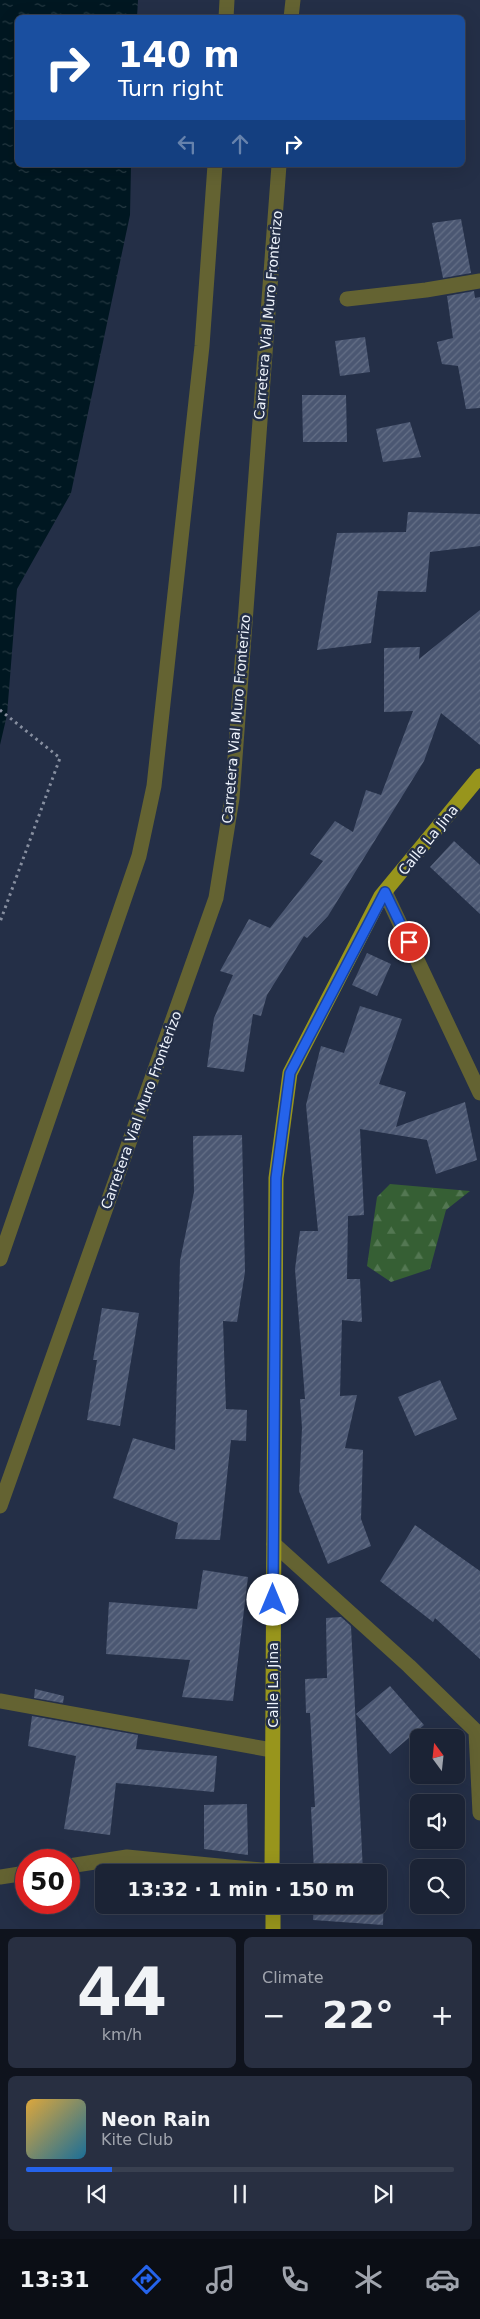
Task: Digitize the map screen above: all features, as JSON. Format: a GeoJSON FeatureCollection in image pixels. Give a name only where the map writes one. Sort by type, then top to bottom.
{"type":"FeatureCollection","features":[{"type":"Feature","properties":{"kind":"main road","name":"Calle La Jina"},"geometry":{"type":"LineString","coordinates":[[272,1864],[276,1178],[290,1073],[385,892],[480,776]]}},
{"type":"Feature","properties":{"kind":"main road"},"geometry":{"type":"LineString","coordinates":[[273,1914],[273,1929]]}},
{"type":"Feature","properties":{"kind":"street"},"geometry":{"type":"LineString","coordinates":[[226,15],[227,0]]}},
{"type":"Feature","properties":{"kind":"street"},"geometry":{"type":"LineString","coordinates":[[291,15],[292,0]]}},
{"type":"Feature","properties":{"kind":"street"},"geometry":{"type":"LineString","coordinates":[[0,1259],[139,856],[154,786],[202,346],[215,167]]}},
{"type":"Feature","properties":{"kind":"street","name":"Carretera Vial Muro Fronterizo"},"geometry":{"type":"LineString","coordinates":[[0,1506],[216,898],[232,798],[280,167]]}},
{"type":"Feature","properties":{"kind":"street"},"geometry":{"type":"LineString","coordinates":[[347,299],[426,290],[480,281]]}},
{"type":"Feature","properties":{"kind":"street"},"geometry":{"type":"LineString","coordinates":[[385,892],[480,1093]]}},
{"type":"Feature","properties":{"kind":"street"},"geometry":{"type":"LineString","coordinates":[[274,1544],[409,1666],[478,1734],[480,1813]]}},
{"type":"Feature","properties":{"kind":"street"},"geometry":{"type":"LineString","coordinates":[[0,1702],[272,1750]]}},
{"type":"Feature","properties":{"kind":"street"},"geometry":{"type":"LineString","coordinates":[[80,1864],[127,1857],[195,1864]]}},
{"type":"Feature","properties":{"kind":"street"},"geometry":{"type":"LineString","coordinates":[[0,1877],[15,1875]]}},
{"type":"Feature","properties":{"kind":"path"},"geometry":{"type":"LineString","coordinates":[[0,710],[60,758],[0,922]]}},
{"type":"Feature","properties":{"kind":"green space"},"geometry":{"type":"Polygon","coordinates":[[[390,1184],[470,1191],[446,1210],[430,1269],[391,1282],[367,1266],[377,1197],[390,1184]]]}},
{"type":"Feature","properties":{"kind":"water"},"geometry":{"type":"Polygon","coordinates":[[[0,0],[138,0],[137,15],[15,15],[15,167],[131,167],[130,215],[71,493],[17,589],[7,715],[0,745],[0,0]]]}},
{"type":"Feature","properties":{"kind":"building"},"geometry":{"type":"Polygon","coordinates":[[[461,219],[471,273],[443,278],[432,223],[461,219]]]}},
{"type":"Feature","properties":{"kind":"building"},"geometry":{"type":"Polygon","coordinates":[[[474,291],[475,298],[480,297],[480,408],[466,409],[458,366],[442,364],[437,342],[453,338],[447,296],[474,291]]]}},
{"type":"Feature","properties":{"kind":"building"},"geometry":{"type":"Polygon","coordinates":[[[365,337],[370,372],[340,376],[335,341],[365,337]]]}},
{"type":"Feature","properties":{"kind":"building"},"geometry":{"type":"Polygon","coordinates":[[[302,395],[346,395],[347,442],[303,442],[302,395]]]}},
{"type":"Feature","properties":{"kind":"building"},"geometry":{"type":"Polygon","coordinates":[[[410,422],[421,457],[383,462],[376,429],[410,422]]]}},
{"type":"Feature","properties":{"kind":"building"},"geometry":{"type":"Polygon","coordinates":[[[408,512],[480,514],[480,546],[430,552],[426,592],[378,591],[371,643],[317,650],[337,533],[406,532],[408,512]]]}},
{"type":"Feature","properties":{"kind":"building"},"geometry":{"type":"Polygon","coordinates":[[[480,610],[480,745],[441,713],[424,761],[328,916],[307,938],[304,936],[267,995],[261,1016],[253,1014],[244,1072],[207,1067],[214,1018],[233,975],[220,971],[249,919],[270,928],[323,861],[310,854],[335,821],[353,832],[366,790],[381,795],[413,711],[384,712],[384,648],[420,647],[419,659],[480,610]]]}},
{"type":"Feature","properties":{"kind":"building"},"geometry":{"type":"Polygon","coordinates":[[[454,841],[480,865],[480,914],[430,867],[454,841]]]}},
{"type":"Feature","properties":{"kind":"building"},"geometry":{"type":"Polygon","coordinates":[[[367,953],[391,964],[377,996],[352,985],[367,953]]]}},
{"type":"Feature","properties":{"kind":"building"},"geometry":{"type":"Polygon","coordinates":[[[360,1006],[402,1019],[379,1084],[406,1092],[396,1127],[465,1102],[477,1160],[436,1174],[427,1140],[360,1129],[364,1215],[348,1216],[347,1279],[360,1279],[362,1322],[342,1320],[340,1396],[357,1395],[345,1448],[363,1450],[361,1519],[371,1546],[328,1564],[299,1491],[302,1428],[300,1399],[305,1399],[295,1269],[300,1231],[318,1231],[306,1105],[321,1046],[344,1053],[360,1006]]]}},
{"type":"Feature","properties":{"kind":"building"},"geometry":{"type":"Polygon","coordinates":[[[242,1135],[245,1272],[237,1322],[223,1321],[226,1409],[247,1410],[246,1441],[231,1440],[220,1540],[175,1539],[178,1523],[113,1498],[133,1438],[175,1450],[180,1261],[194,1192],[193,1136],[242,1135]]]}},
{"type":"Feature","properties":{"kind":"building"},"geometry":{"type":"Polygon","coordinates":[[[102,1308],[139,1313],[120,1426],[87,1420],[97,1360],[93,1360],[102,1308]]]}},
{"type":"Feature","properties":{"kind":"building"},"geometry":{"type":"Polygon","coordinates":[[[440,1380],[457,1419],[415,1436],[398,1397],[440,1380]]]}},
{"type":"Feature","properties":{"kind":"building"},"geometry":{"type":"Polygon","coordinates":[[[415,1525],[480,1571],[480,1659],[435,1618],[433,1622],[380,1581],[415,1525]]]}},
{"type":"Feature","properties":{"kind":"building"},"geometry":{"type":"Polygon","coordinates":[[[203,1570],[248,1577],[233,1701],[182,1697],[190,1660],[106,1654],[109,1602],[197,1609],[203,1570]]]}},
{"type":"Feature","properties":{"kind":"building"},"geometry":{"type":"Polygon","coordinates":[[[341,1617],[351,1626],[363,1864],[314,1864],[311,1807],[315,1807],[310,1713],[306,1713],[305,1679],[327,1678],[326,1618],[341,1617]]]}},
{"type":"Feature","properties":{"kind":"building"},"geometry":{"type":"Polygon","coordinates":[[[390,1686],[424,1725],[419,1729],[410,1729],[410,1737],[390,1754],[356,1714],[390,1686]]]}},
{"type":"Feature","properties":{"kind":"building"},"geometry":{"type":"Polygon","coordinates":[[[35,1689],[64,1696],[63,1703],[34,1698],[35,1689]]]}},
{"type":"Feature","properties":{"kind":"building"},"geometry":{"type":"Polygon","coordinates":[[[32,1716],[138,1735],[136,1749],[217,1756],[214,1792],[116,1783],[110,1835],[64,1829],[76,1756],[28,1746],[32,1716]]]}},
{"type":"Feature","properties":{"kind":"building"},"geometry":{"type":"Polygon","coordinates":[[[247,1804],[248,1855],[204,1849],[204,1805],[247,1804]]]}},
{"type":"Feature","properties":{"kind":"building"},"geometry":{"type":"Polygon","coordinates":[[[313,1914],[383,1914],[383,1925],[313,1920],[313,1914]]]}},
{"type":"Feature","properties":{"kind":"route"},"geometry":{"type":"LineString","coordinates":[[273,1600],[276,1178],[290,1073],[381,896],[385,892],[409,942]]}}]}
